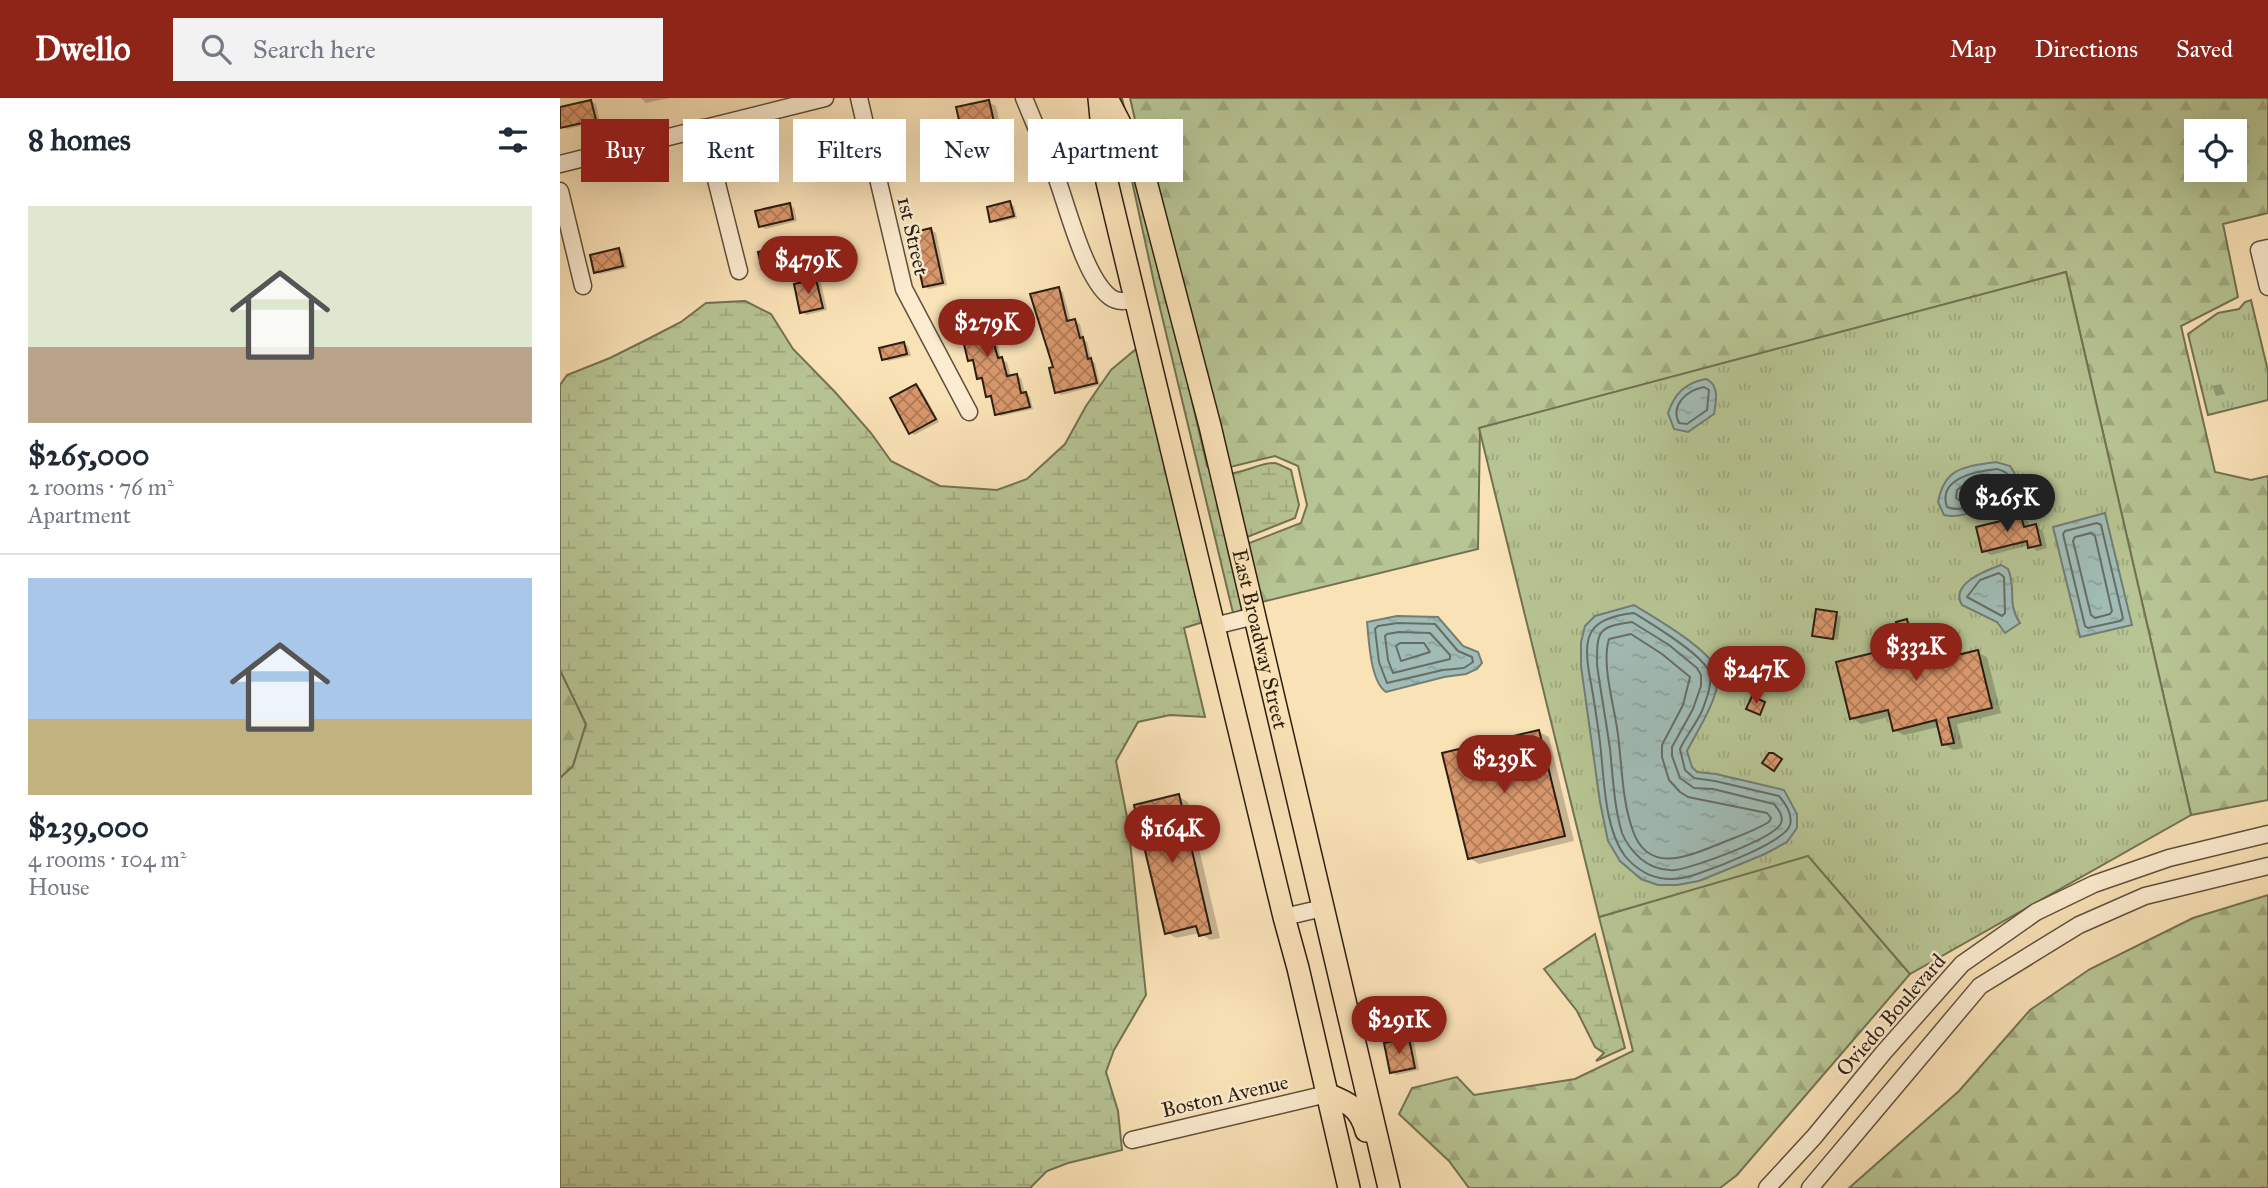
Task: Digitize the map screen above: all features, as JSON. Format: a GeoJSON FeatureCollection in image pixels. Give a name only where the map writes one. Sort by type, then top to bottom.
{"type":"FeatureCollection","features":[{"type":"Feature","properties":{"kind":"main road","name":"East Broadway Street"},"geometry":{"type":"LineString","coordinates":[[1099,98],[1107,182],[1349,1188]]}},
{"type":"Feature","properties":{"kind":"main road","name":"East Broadway Street"},"geometry":{"type":"LineString","coordinates":[[1107,98],[1142,166],[1210,426],[1389,1188]]}},
{"type":"Feature","properties":{"kind":"main road"},"geometry":{"type":"LineString","coordinates":[[1327,1094],[1353,1105],[1360,1114],[1379,1188]]}},
{"type":"Feature","properties":{"kind":"street"},"geometry":{"type":"LineString","coordinates":[[740,119],[825,98]]}},
{"type":"Feature","properties":{"kind":"street","name":"1st Street"},"geometry":{"type":"LineString","coordinates":[[859,98],[904,289],[969,412]]}},
{"type":"Feature","properties":{"kind":"street"},"geometry":{"type":"LineString","coordinates":[[1024,98],[1084,257],[1107,295],[1123,302],[1136,299]]}},
{"type":"Feature","properties":{"kind":"street"},"geometry":{"type":"LineString","coordinates":[[560,164],[683,133]]}},
{"type":"Feature","properties":{"kind":"street"},"geometry":{"type":"LineString","coordinates":[[717,182],[739,271]]}},
{"type":"Feature","properties":{"kind":"street"},"geometry":{"type":"LineString","coordinates":[[560,191],[583,286]]}},
{"type":"Feature","properties":{"kind":"street"},"geometry":{"type":"LineString","coordinates":[[2268,248],[2259,250],[2268,287]]}},
{"type":"Feature","properties":{"kind":"street"},"geometry":{"type":"LineString","coordinates":[[1214,626],[1255,616]]}},
{"type":"Feature","properties":{"kind":"street","name":"Oviedo Boulevard"},"geometry":{"type":"LineString","coordinates":[[1767,1188],[1962,964],[2036,912],[2094,884],[2156,863],[2268,834]]}},
{"type":"Feature","properties":{"kind":"street"},"geometry":{"type":"LineString","coordinates":[[1810,1188],[1980,986],[2079,925],[2145,896],[2268,866]]}},
{"type":"Feature","properties":{"kind":"street"},"geometry":{"type":"LineString","coordinates":[[1284,917],[1323,908]]}},
{"type":"Feature","properties":{"kind":"street","name":"Boston Avenue"},"geometry":{"type":"LineString","coordinates":[[1132,1140],[1327,1094]]}},
{"type":"Feature","properties":{"kind":"green space"},"geometry":{"type":"Polygon","coordinates":[[[1114,98],[1122,98],[1127,119],[1119,119],[1114,98]]]}},
{"type":"Feature","properties":{"kind":"green space"},"geometry":{"type":"Polygon","coordinates":[[[1130,98],[2268,98],[2268,213],[2223,224],[2238,297],[2181,326],[2215,472],[2251,480],[2268,476],[2268,800],[2191,815],[2066,272],[1480,428],[1478,549],[1254,604],[1239,547],[1301,523],[1307,505],[1298,466],[1275,456],[1230,467],[1215,465],[1149,182],[1183,182],[1183,119],[1135,119],[1130,98]]]}},
{"type":"Feature","properties":{"kind":"green space"},"geometry":{"type":"Polygon","coordinates":[[[1132,182],[1141,182],[1207,466],[1222,474],[1275,463],[1291,470],[1299,505],[1295,518],[1232,545],[1232,566],[1248,608],[1233,613],[1132,182]]]}},
{"type":"Feature","properties":{"kind":"green space"},"geometry":{"type":"Polygon","coordinates":[[[2066,272],[2191,815],[1910,974],[1808,856],[1599,917],[1479,428],[2066,272]]]}},
{"type":"Feature","properties":{"kind":"green space"},"geometry":{"type":"Polygon","coordinates":[[[2251,300],[2268,371],[2268,400],[2208,415],[2188,334],[2218,313],[2239,309],[2251,300]]]}},
{"type":"Feature","properties":{"kind":"green space"},"geometry":{"type":"Polygon","coordinates":[[[745,301],[771,314],[793,349],[871,433],[891,461],[940,486],[997,490],[1027,479],[1065,444],[1086,406],[1111,370],[1149,338],[1216,618],[1184,628],[1205,717],[1170,715],[1138,722],[1116,761],[1128,822],[1146,995],[1114,1050],[1106,1072],[1118,1111],[1122,1150],[1047,1171],[1030,1188],[560,1188],[560,778],[573,766],[586,724],[560,670],[560,385],[567,375],[610,358],[681,322],[706,303],[745,301]]]}},
{"type":"Feature","properties":{"kind":"green space"},"geometry":{"type":"Polygon","coordinates":[[[560,670],[586,724],[573,766],[560,778],[560,670]]]}},
{"type":"Feature","properties":{"kind":"green space"},"geometry":{"type":"Polygon","coordinates":[[[1808,855],[1910,974],[1737,1175],[1720,1188],[1469,1188],[1449,1161],[1399,1114],[1412,1088],[1457,1077],[1474,1095],[1575,1079],[1633,1051],[1599,917],[1808,855]]]}},
{"type":"Feature","properties":{"kind":"green space"},"geometry":{"type":"Polygon","coordinates":[[[2268,895],[2268,1188],[1849,1188],[1959,1091],[2030,1010],[2090,969],[2193,918],[2268,895]]]}},
{"type":"Feature","properties":{"kind":"green space"},"geometry":{"type":"Polygon","coordinates":[[[1595,934],[1625,1048],[1596,1061],[1604,1053],[1595,1047],[1577,1011],[1544,969],[1595,934]]]}},
{"type":"Feature","properties":{"kind":"water"},"geometry":{"type":"Polygon","coordinates":[[[1706,379],[1715,389],[1714,414],[1688,432],[1674,429],[1668,413],[1674,400],[1687,386],[1706,379]]]}},
{"type":"Feature","properties":{"kind":"water"},"geometry":{"type":"Polygon","coordinates":[[[1996,462],[2010,466],[2017,478],[2020,486],[2015,498],[1963,515],[1944,515],[1938,502],[1941,490],[1951,475],[1965,468],[1996,462]]]}},
{"type":"Feature","properties":{"kind":"water"},"geometry":{"type":"Polygon","coordinates":[[[2105,513],[2132,625],[2080,637],[2053,527],[2105,513]]]}},
{"type":"Feature","properties":{"kind":"water"},"geometry":{"type":"Polygon","coordinates":[[[2001,565],[2008,569],[2011,576],[2013,609],[2020,623],[2005,633],[1997,622],[1962,605],[1959,597],[1965,584],[1971,579],[2001,565]]]}},
{"type":"Feature","properties":{"kind":"water"},"geometry":{"type":"Polygon","coordinates":[[[1634,605],[1692,643],[1716,669],[1716,691],[1687,751],[1692,767],[1697,772],[1784,790],[1797,814],[1797,828],[1787,842],[1699,881],[1658,885],[1641,879],[1620,861],[1608,841],[1581,666],[1581,642],[1585,626],[1595,616],[1634,605]]]}},
{"type":"Feature","properties":{"kind":"water"},"geometry":{"type":"Polygon","coordinates":[[[1397,616],[1438,617],[1463,646],[1478,652],[1482,663],[1477,669],[1466,674],[1386,692],[1373,670],[1367,622],[1397,616]]]}},
{"type":"Feature","properties":{"kind":"building"},"geometry":{"type":"Polygon","coordinates":[[[591,100],[596,119],[581,119],[581,123],[560,128],[560,107],[591,100]]]}},
{"type":"Feature","properties":{"kind":"building"},"geometry":{"type":"Polygon","coordinates":[[[989,100],[993,119],[959,119],[956,107],[989,100]]]}},
{"type":"Feature","properties":{"kind":"building"},"geometry":{"type":"Polygon","coordinates":[[[1010,201],[1014,216],[990,222],[987,207],[1010,201]]]}},
{"type":"Feature","properties":{"kind":"building"},"geometry":{"type":"Polygon","coordinates":[[[790,203],[793,219],[759,227],[755,211],[790,203]]]}},
{"type":"Feature","properties":{"kind":"building"},"geometry":{"type":"Polygon","coordinates":[[[931,228],[943,283],[923,287],[911,233],[931,228]]]}},
{"type":"Feature","properties":{"kind":"building"},"geometry":{"type":"Polygon","coordinates":[[[786,245],[790,262],[762,269],[758,252],[786,245]]]}},
{"type":"Feature","properties":{"kind":"building"},"geometry":{"type":"Polygon","coordinates":[[[619,248],[623,266],[594,273],[590,255],[619,248]]]}},
{"type":"Feature","properties":{"kind":"building"},"geometry":{"type":"Polygon","coordinates":[[[816,279],[823,308],[800,313],[794,284],[816,279]]]}},
{"type":"Feature","properties":{"kind":"building"},"geometry":{"type":"Polygon","coordinates":[[[1059,287],[1067,321],[1075,319],[1088,359],[1091,358],[1097,383],[1055,393],[1049,368],[1053,367],[1030,294],[1059,287]]]}},
{"type":"Feature","properties":{"kind":"building"},"geometry":{"type":"Polygon","coordinates":[[[985,304],[996,332],[991,333],[998,358],[1002,357],[1007,376],[1017,374],[1021,393],[1026,392],[1030,407],[995,415],[991,396],[986,397],[982,378],[977,379],[973,360],[968,361],[963,340],[954,342],[947,314],[985,304]]]}},
{"type":"Feature","properties":{"kind":"building"},"geometry":{"type":"Polygon","coordinates":[[[904,342],[907,354],[882,360],[879,348],[904,342]]]}},
{"type":"Feature","properties":{"kind":"building"},"geometry":{"type":"Polygon","coordinates":[[[916,384],[936,419],[909,434],[890,398],[916,384]]]}},
{"type":"Feature","properties":{"kind":"building"},"geometry":{"type":"Polygon","coordinates":[[[2021,516],[2024,527],[2036,524],[2041,545],[2028,548],[2027,541],[1982,552],[1976,527],[2021,516]]]}},
{"type":"Feature","properties":{"kind":"building"},"geometry":{"type":"Polygon","coordinates":[[[1816,609],[1837,612],[1833,639],[1812,636],[1816,609]]]}},
{"type":"Feature","properties":{"kind":"building"},"geometry":{"type":"Polygon","coordinates":[[[1907,619],[1913,643],[1948,634],[1953,656],[1978,650],[1992,708],[1948,718],[1954,743],[1942,745],[1936,720],[1893,731],[1888,710],[1850,719],[1836,662],[1901,646],[1896,622],[1907,619]]]}},
{"type":"Feature","properties":{"kind":"building"},"geometry":{"type":"Polygon","coordinates":[[[1752,696],[1765,702],[1760,715],[1746,709],[1752,696]]]}},
{"type":"Feature","properties":{"kind":"building"},"geometry":{"type":"Polygon","coordinates":[[[1539,730],[1565,836],[1468,859],[1442,753],[1539,730]]]}},
{"type":"Feature","properties":{"kind":"building"},"geometry":{"type":"Polygon","coordinates":[[[1769,753],[1782,759],[1774,771],[1762,763],[1769,753]]]}},
{"type":"Feature","properties":{"kind":"building"},"geometry":{"type":"Polygon","coordinates":[[[1179,794],[1211,933],[1199,936],[1196,926],[1165,934],[1134,805],[1179,794]]]}},
{"type":"Feature","properties":{"kind":"building"},"geometry":{"type":"Polygon","coordinates":[[[1409,1038],[1415,1068],[1390,1073],[1384,1043],[1409,1038]]]}}]}
